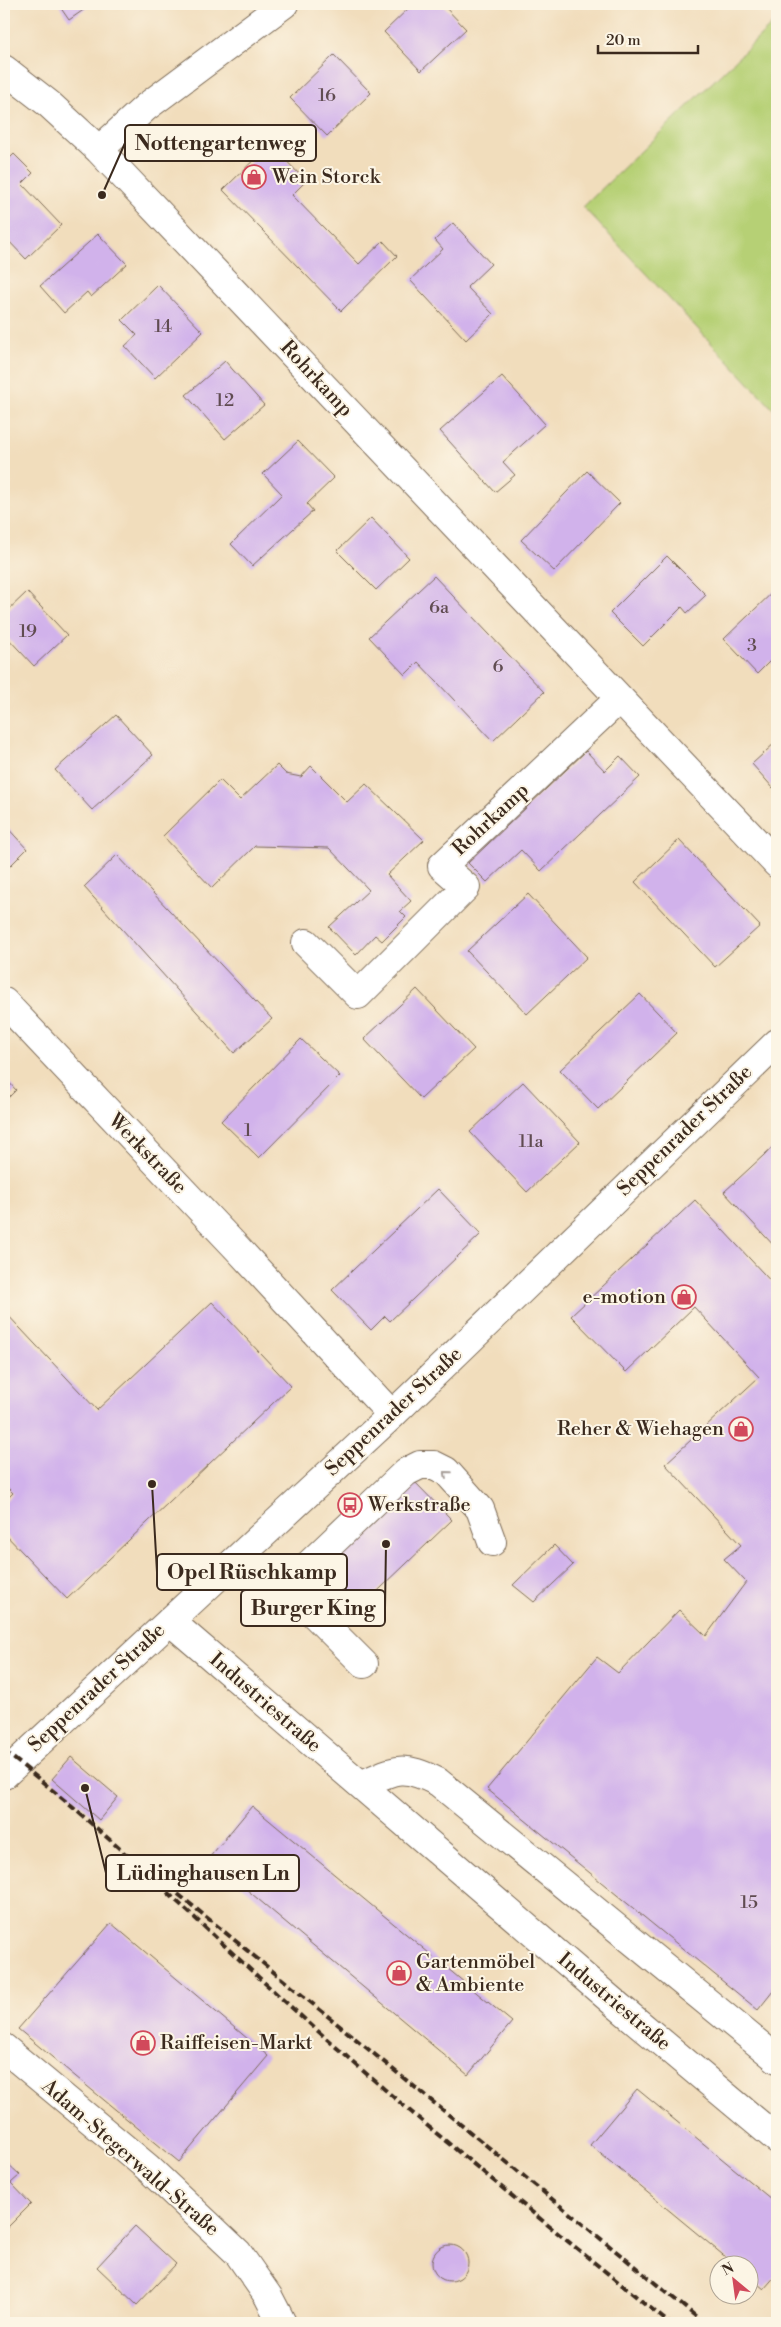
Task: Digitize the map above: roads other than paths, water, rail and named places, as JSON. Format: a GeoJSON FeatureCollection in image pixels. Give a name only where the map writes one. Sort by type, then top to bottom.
{"type":"FeatureCollection","features":[{"type":"Feature","properties":{"kind":"street"},"geometry":{"type":"LineString","coordinates":[[99,150],[146,107],[284,4]]}},
{"type":"Feature","properties":{"kind":"street","name":"Rohrkamp"},"geometry":{"type":"LineString","coordinates":[[4,69],[49,104],[99,150],[777,864]]}},
{"type":"Feature","properties":{"kind":"street","name":"Rohrkamp"},"geometry":{"type":"LineString","coordinates":[[306,943],[358,995],[466,887],[442,866],[619,699]]}},
{"type":"Feature","properties":{"kind":"street","name":"Werkstraße"},"geometry":{"type":"LineString","coordinates":[[4,1002],[244,1255],[392,1415]]}},
{"type":"Feature","properties":{"kind":"street","name":"Seppenrader Straße"},"geometry":{"type":"LineString","coordinates":[[4,1775],[392,1415],[777,1043]]}},
{"type":"Feature","properties":{"kind":"street"},"geometry":{"type":"LineString","coordinates":[[364,1664],[297,1597],[293,1586],[299,1574],[406,1472],[420,1465],[434,1465],[446,1471],[480,1509],[492,1542]]}},
{"type":"Feature","properties":{"kind":"street","name":"Industriestraße"},"geometry":{"type":"LineString","coordinates":[[170,1621],[777,2139]]}},
{"type":"Feature","properties":{"kind":"street"},"geometry":{"type":"LineString","coordinates":[[361,1785],[392,1771],[416,1771],[438,1782],[777,2059]]}},
{"type":"Feature","properties":{"kind":"street","name":"Adam-Stegerwald-Straße"},"geometry":{"type":"LineString","coordinates":[[4,2048],[147,2167],[238,2253],[268,2296],[282,2323]]}},
{"type":"Feature","properties":{"kind":"railway"},"geometry":{"type":"LineString","coordinates":[[4,1751],[83,1816],[272,1990],[398,2101],[669,2323]]}},
{"type":"Feature","properties":{"kind":"railway"},"geometry":{"type":"LineString","coordinates":[[178,1894],[704,2323]]}},
{"type":"Feature","properties":{"kind":"place","name":"Wein Storck"},"geometry":{"type":"Point","coordinates":[254,177]}},
{"type":"Feature","properties":{"kind":"place","name":"Nottengartenweg"},"geometry":{"type":"Point","coordinates":[102,195]}},
{"type":"Feature","properties":{"kind":"place","name":"e-motion"},"geometry":{"type":"Point","coordinates":[684,1297]}},
{"type":"Feature","properties":{"kind":"place","name":"Reher & Wiehagen"},"geometry":{"type":"Point","coordinates":[741,1429]}},
{"type":"Feature","properties":{"kind":"place","name":"Opel Rüschkamp"},"geometry":{"type":"Point","coordinates":[152,1484]}},
{"type":"Feature","properties":{"kind":"place","name":"Werkstraße"},"geometry":{"type":"Point","coordinates":[350,1505]}},
{"type":"Feature","properties":{"kind":"place","name":"Burger King"},"geometry":{"type":"Point","coordinates":[386,1544]}},
{"type":"Feature","properties":{"kind":"place","name":"Lüdinghausen Ln"},"geometry":{"type":"Point","coordinates":[85,1788]}},
{"type":"Feature","properties":{"kind":"place","name":"Gartenmöbel & Ambiente"},"geometry":{"type":"Point","coordinates":[399,1973]}},
{"type":"Feature","properties":{"kind":"place","name":"Raiffeisen-Markt"},"geometry":{"type":"Point","coordinates":[143,2043]}}]}
